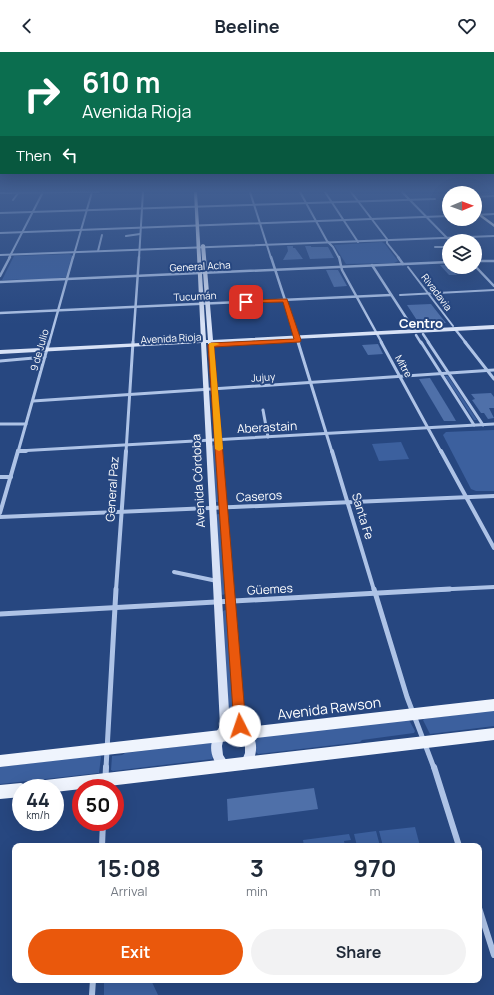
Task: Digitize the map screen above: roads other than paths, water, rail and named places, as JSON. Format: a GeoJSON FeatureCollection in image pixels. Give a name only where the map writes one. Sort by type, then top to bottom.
{"type":"FeatureCollection","features":[{"type":"Feature","properties":{"kind":"main road","name":"Avenida Córdoba"},"geometry":{"type":"LineString","coordinates":[[198,236],[199,274],[225,727],[220,736],[217,750],[219,758],[224,766]]}},
{"type":"Feature","properties":{"kind":"main road","name":"Avenida Córdoba"},"geometry":{"type":"LineString","coordinates":[[201,236],[208,304],[240,726],[250,741],[251,749],[248,763]]}},
{"type":"Feature","properties":{"kind":"main road"},"geometry":{"type":"LineString","coordinates":[[422,333],[494,327]]}},
{"type":"Feature","properties":{"kind":"main road"},"geometry":{"type":"LineString","coordinates":[[456,329],[494,330]]}},
{"type":"Feature","properties":{"kind":"main road","name":"Avenida Rioja"},"geometry":{"type":"LineString","coordinates":[[0,356],[203,343],[422,333]]}},
{"type":"Feature","properties":{"kind":"main road","name":"Avenida Rioja"},"geometry":{"type":"LineString","coordinates":[[0,352],[46,353]]}},
{"type":"Feature","properties":{"kind":"main road","name":"Avenida Rawson"},"geometry":{"type":"LineString","coordinates":[[0,761],[494,705]]}},
{"type":"Feature","properties":{"kind":"main road"},"geometry":{"type":"LineString","coordinates":[[124,781],[224,766],[494,734]]}},
{"type":"Feature","properties":{"kind":"main road"},"geometry":{"type":"LineString","coordinates":[[0,792],[12,791]]}},
{"type":"Feature","properties":{"kind":"street"},"geometry":{"type":"LineString","coordinates":[[0,276],[21,236]]}},
{"type":"Feature","properties":{"kind":"street","name":"9 de Julio"},"geometry":{"type":"LineString","coordinates":[[0,513],[79,236]]}},
{"type":"Feature","properties":{"kind":"street"},"geometry":{"type":"LineString","coordinates":[[98,251],[102,236]]}},
{"type":"Feature","properties":{"kind":"street","name":"General Paz"},"geometry":{"type":"LineString","coordinates":[[105,779],[140,236]]}},
{"type":"Feature","properties":{"kind":"street","name":"Santa Fe"},"geometry":{"type":"LineString","coordinates":[[264,236],[311,381],[375,594],[458,843]]}},
{"type":"Feature","properties":{"kind":"street","name":"Mitre"},"geometry":{"type":"LineString","coordinates":[[325,236],[331,244],[357,297],[494,548]]}},
{"type":"Feature","properties":{"kind":"street"},"geometry":{"type":"LineString","coordinates":[[354,236],[358,242]]}},
{"type":"Feature","properties":{"kind":"street"},"geometry":{"type":"LineString","coordinates":[[384,236],[387,243],[403,264]]}},
{"type":"Feature","properties":{"kind":"street"},"geometry":{"type":"LineString","coordinates":[[482,236],[494,236]]}},
{"type":"Feature","properties":{"kind":"street"},"geometry":{"type":"LineString","coordinates":[[0,254],[442,238]]}},
{"type":"Feature","properties":{"kind":"street"},"geometry":{"type":"LineString","coordinates":[[435,247],[442,247]]}},
{"type":"Feature","properties":{"kind":"street"},"geometry":{"type":"LineString","coordinates":[[482,261],[494,261]]}},
{"type":"Feature","properties":{"kind":"street","name":"General Acha"},"geometry":{"type":"LineString","coordinates":[[0,282],[442,262]]}},
{"type":"Feature","properties":{"kind":"street"},"geometry":{"type":"LineString","coordinates":[[372,265],[474,425]]}},
{"type":"Feature","properties":{"kind":"street","name":"Rivadavia"},"geometry":{"type":"LineString","coordinates":[[408,267],[494,379]]}},
{"type":"Feature","properties":{"kind":"street"},"geometry":{"type":"LineString","coordinates":[[482,273],[494,286]]}},
{"type":"Feature","properties":{"kind":"street"},"geometry":{"type":"LineString","coordinates":[[400,295],[494,290]]}},
{"type":"Feature","properties":{"kind":"street","name":"Tucumán"},"geometry":{"type":"LineString","coordinates":[[0,313],[391,295]]}},
{"type":"Feature","properties":{"kind":"street"},"geometry":{"type":"LineString","coordinates":[[422,333],[483,425]]}},
{"type":"Feature","properties":{"kind":"street","name":"Avenida Rioja"},"geometry":{"type":"LineString","coordinates":[[0,361],[46,353]]}},
{"type":"Feature","properties":{"kind":"street","name":"Jujuy"},"geometry":{"type":"LineString","coordinates":[[33,401],[206,388],[494,370]]}},
{"type":"Feature","properties":{"kind":"street"},"geometry":{"type":"LineString","coordinates":[[263,410],[268,437]]}},
{"type":"Feature","properties":{"kind":"street"},"geometry":{"type":"LineString","coordinates":[[0,424],[26,424]]}},
{"type":"Feature","properties":{"kind":"street","name":"Aberastain"},"geometry":{"type":"LineString","coordinates":[[18,451],[494,424]]}},
{"type":"Feature","properties":{"kind":"street"},"geometry":{"type":"LineString","coordinates":[[0,477],[11,476]]}},
{"type":"Feature","properties":{"kind":"street","name":"Caseros"},"geometry":{"type":"LineString","coordinates":[[0,517],[494,496]]}},
{"type":"Feature","properties":{"kind":"street"},"geometry":{"type":"LineString","coordinates":[[174,572],[217,581]]}},
{"type":"Feature","properties":{"kind":"street","name":"Güemes"},"geometry":{"type":"LineString","coordinates":[[0,614],[494,587]]}},
{"type":"Feature","properties":{"kind":"street"},"geometry":{"type":"LineString","coordinates":[[102,843],[103,831]]}},
{"type":"Feature","properties":{"kind":"street"},"geometry":{"type":"LineString","coordinates":[[482,917],[494,955]]}},
{"type":"Feature","properties":{"kind":"street"},"geometry":{"type":"LineString","coordinates":[[92,995],[93,983]]}},
{"type":"Feature","properties":{"kind":"district","name":"Centro"},"geometry":{"type":"Point","coordinates":[421,323]}}]}
